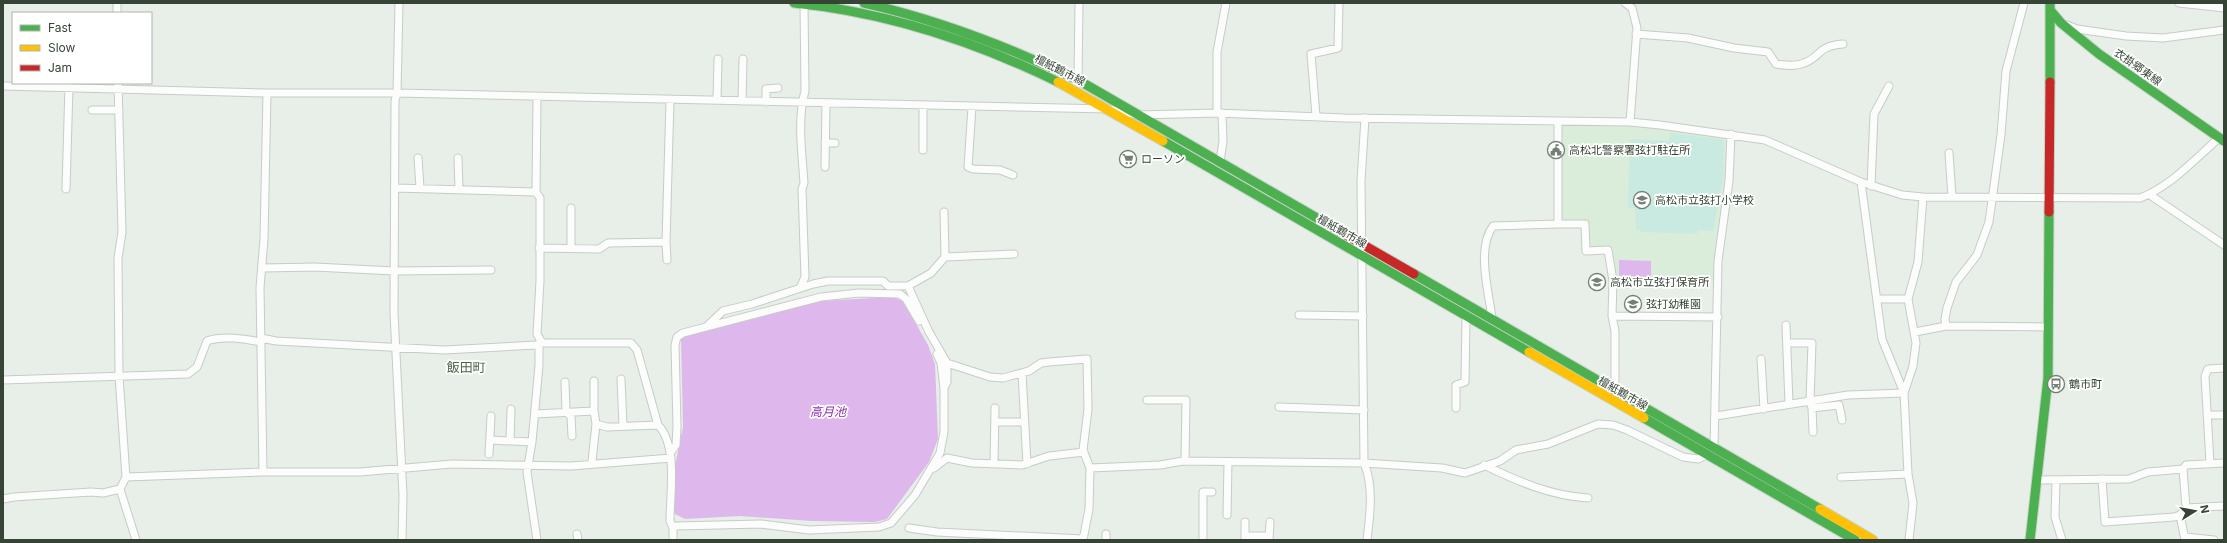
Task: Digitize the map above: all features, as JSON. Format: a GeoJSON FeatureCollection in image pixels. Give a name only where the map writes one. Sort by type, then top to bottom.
{"type":"FeatureCollection","features":[{"type":"Feature","properties":{"kind":"main road","name":"檀紙鶴市線"},"geometry":{"type":"LineString","coordinates":[[794,3],[844,9],[942,34],[1031,68],[1108,109],[1466,317],[1855,540]]}},
{"type":"Feature","properties":{"kind":"main road","name":"檀紙鶴市線"},"geometry":{"type":"LineString","coordinates":[[864,3],[943,23],[994,41],[1078,80],[1492,318],[1614,391],[1714,447],[1873,540]]}},
{"type":"Feature","properties":{"kind":"main road","name":"衣掛郷東線"},"geometry":{"type":"LineString","coordinates":[[2050,6],[2061,23],[2099,54],[2221,139]]}},
{"type":"Feature","properties":{"kind":"main road"},"geometry":{"type":"LineString","coordinates":[[2030,540],[2047,399],[2049,327],[2050,6]]}},
{"type":"Feature","properties":{"kind":"street"},"geometry":{"type":"LineString","coordinates":[[399,3],[397,93],[395,100],[396,188],[394,271],[395,348],[401,468],[402,540]]}},
{"type":"Feature","properties":{"kind":"street"},"geometry":{"type":"LineString","coordinates":[[1078,80],[1079,3]]}},
{"type":"Feature","properties":{"kind":"street"},"geometry":{"type":"LineString","coordinates":[[1220,162],[1223,141],[1219,113],[1217,52],[1226,3]]}},
{"type":"Feature","properties":{"kind":"street"},"geometry":{"type":"LineString","coordinates":[[1316,116],[1311,54],[1338,48],[1339,3]]}},
{"type":"Feature","properties":{"kind":"street"},"geometry":{"type":"LineString","coordinates":[[1625,3],[1632,8],[1636,19],[1630,122]]}},
{"type":"Feature","properties":{"kind":"street"},"geometry":{"type":"LineString","coordinates":[[1946,326],[1945,319],[1947,308],[1956,282],[1977,255],[1989,222],[2006,71],[2024,3]]}},
{"type":"Feature","properties":{"kind":"street"},"geometry":{"type":"LineString","coordinates":[[2179,3],[2224,8]]}},
{"type":"Feature","properties":{"kind":"street"},"geometry":{"type":"LineString","coordinates":[[800,288],[805,277],[802,103],[805,90],[804,4]]}},
{"type":"Feature","properties":{"kind":"street"},"geometry":{"type":"LineString","coordinates":[[2061,23],[2077,29],[2143,38],[2163,38],[2224,30]]}},
{"type":"Feature","properties":{"kind":"street"},"geometry":{"type":"LineString","coordinates":[[1636,34],[1688,38],[1734,48],[1768,52],[1776,64],[1793,66],[1812,59],[1826,47],[1843,44]]}},
{"type":"Feature","properties":{"kind":"street"},"geometry":{"type":"LineString","coordinates":[[717,100],[718,59]]}},
{"type":"Feature","properties":{"kind":"street"},"geometry":{"type":"LineString","coordinates":[[742,101],[743,59]]}},
{"type":"Feature","properties":{"kind":"street"},"geometry":{"type":"LineString","coordinates":[[3,86],[118,85],[267,93],[397,93],[1108,109],[1138,115],[1219,113],[1365,118],[1630,122],[1731,134],[1765,140],[1871,186],[1902,195],[1923,197],[2133,199],[2150,195],[2166,184],[2221,139]]}},
{"type":"Feature","properties":{"kind":"street"},"geometry":{"type":"LineString","coordinates":[[118,85],[122,232],[118,258],[119,376],[126,477],[120,489],[136,540]]}},
{"type":"Feature","properties":{"kind":"street"},"geometry":{"type":"LineString","coordinates":[[66,189],[68,86]]}},
{"type":"Feature","properties":{"kind":"street"},"geometry":{"type":"LineString","coordinates":[[1871,186],[1874,114],[1889,86]]}},
{"type":"Feature","properties":{"kind":"street"},"geometry":{"type":"LineString","coordinates":[[766,102],[766,89],[778,88]]}},
{"type":"Feature","properties":{"kind":"street"},"geometry":{"type":"LineString","coordinates":[[263,472],[261,340],[267,93]]}},
{"type":"Feature","properties":{"kind":"street"},"geometry":{"type":"LineString","coordinates":[[537,97],[536,192],[540,198],[540,281],[537,334],[540,344],[535,414],[527,472],[537,540]]}},
{"type":"Feature","properties":{"kind":"street"},"geometry":{"type":"LineString","coordinates":[[667,260],[666,242],[670,100]]}},
{"type":"Feature","properties":{"kind":"street"},"geometry":{"type":"LineString","coordinates":[[825,168],[826,103]]}},
{"type":"Feature","properties":{"kind":"street"},"geometry":{"type":"LineString","coordinates":[[923,106],[923,150]]}},
{"type":"Feature","properties":{"kind":"street"},"geometry":{"type":"LineString","coordinates":[[972,107],[968,167],[973,169],[1000,170],[1012,175]]}},
{"type":"Feature","properties":{"kind":"street"},"geometry":{"type":"LineString","coordinates":[[92,110],[119,110]]}},
{"type":"Feature","properties":{"kind":"street"},"geometry":{"type":"LineString","coordinates":[[1365,118],[1361,181],[1364,463],[1370,485],[1367,540]]}},
{"type":"Feature","properties":{"kind":"street"},"geometry":{"type":"LineString","coordinates":[[1558,121],[1558,224]]}},
{"type":"Feature","properties":{"kind":"street"},"geometry":{"type":"LineString","coordinates":[[1714,447],[1716,416],[1718,261],[1729,181],[1731,134]]}},
{"type":"Feature","properties":{"kind":"street"},"geometry":{"type":"LineString","coordinates":[[825,143],[835,143]]}},
{"type":"Feature","properties":{"kind":"street"},"geometry":{"type":"LineString","coordinates":[[1949,153],[1952,197]]}},
{"type":"Feature","properties":{"kind":"street"},"geometry":{"type":"LineString","coordinates":[[418,158],[420,188]]}},
{"type":"Feature","properties":{"kind":"street"},"geometry":{"type":"LineString","coordinates":[[458,158],[459,189]]}},
{"type":"Feature","properties":{"kind":"street"},"geometry":{"type":"LineString","coordinates":[[1861,182],[1882,339],[1904,393],[1908,474],[1914,503],[1909,540]]}},
{"type":"Feature","properties":{"kind":"street"},"geometry":{"type":"LineString","coordinates":[[396,188],[536,192]]}},
{"type":"Feature","properties":{"kind":"street"},"geometry":{"type":"LineString","coordinates":[[2150,195],[2224,245]]}},
{"type":"Feature","properties":{"kind":"street"},"geometry":{"type":"LineString","coordinates":[[1904,393],[1913,366],[1916,343],[1908,299],[1918,262],[1923,197]]}},
{"type":"Feature","properties":{"kind":"street"},"geometry":{"type":"LineString","coordinates":[[571,208],[571,248]]}},
{"type":"Feature","properties":{"kind":"street"},"geometry":{"type":"LineString","coordinates":[[706,326],[722,312],[828,281],[883,281],[888,286],[908,286],[931,272],[945,257],[944,212]]}},
{"type":"Feature","properties":{"kind":"street"},"geometry":{"type":"LineString","coordinates":[[1492,318],[1484,280],[1488,234],[1493,226],[1585,224],[1586,251],[1608,250],[1614,281],[1612,316],[1615,331],[1614,391]]}},
{"type":"Feature","properties":{"kind":"street"},"geometry":{"type":"LineString","coordinates":[[539,248],[599,249],[608,243],[666,242]]}},
{"type":"Feature","properties":{"kind":"street"},"geometry":{"type":"LineString","coordinates":[[945,257],[1014,254]]}},
{"type":"Feature","properties":{"kind":"street"},"geometry":{"type":"LineString","coordinates":[[262,268],[315,267],[394,271],[491,270]]}},
{"type":"Feature","properties":{"kind":"street"},"geometry":{"type":"LineString","coordinates":[[673,528],[676,526],[754,524],[809,530],[880,527],[892,523],[915,495],[930,472],[943,444],[944,388],[941,363],[908,286]]}},
{"type":"Feature","properties":{"kind":"street"},"geometry":{"type":"LineString","coordinates":[[671,455],[676,445],[677,427],[677,337],[683,332],[821,296],[859,293],[900,294],[906,298],[922,325],[929,332],[947,363],[947,382],[944,388]]}},
{"type":"Feature","properties":{"kind":"street"},"geometry":{"type":"LineString","coordinates":[[1877,299],[1908,299]]}},
{"type":"Feature","properties":{"kind":"street"},"geometry":{"type":"LineString","coordinates":[[1300,315],[1363,316]]}},
{"type":"Feature","properties":{"kind":"street"},"geometry":{"type":"LineString","coordinates":[[1612,316],[1718,317]]}},
{"type":"Feature","properties":{"kind":"street"},"geometry":{"type":"LineString","coordinates":[[1456,408],[1456,385],[1465,382],[1466,317]]}},
{"type":"Feature","properties":{"kind":"street"},"geometry":{"type":"LineString","coordinates":[[1786,326],[1789,404]]}},
{"type":"Feature","properties":{"kind":"street"},"geometry":{"type":"LineString","coordinates":[[1915,332],[1946,326],[2049,327]]}},
{"type":"Feature","properties":{"kind":"street"},"geometry":{"type":"LineString","coordinates":[[3,380],[188,374],[197,367],[204,346],[207,341],[212,339],[246,339],[276,342],[444,350],[540,344],[631,343],[637,350],[658,425],[665,432],[671,455],[670,521],[673,528],[673,540]]}},
{"type":"Feature","properties":{"kind":"street"},"geometry":{"type":"LineString","coordinates":[[1787,343],[1812,344],[1810,400],[1814,432]]}},
{"type":"Feature","properties":{"kind":"street"},"geometry":{"type":"LineString","coordinates":[[909,528],[937,532],[1083,539],[1089,509],[1090,468],[1084,452],[1088,408],[1087,359],[1050,362],[1022,373],[1003,378],[990,377],[947,363]]}},
{"type":"Feature","properties":{"kind":"street"},"geometry":{"type":"LineString","coordinates":[[1761,359],[1764,408]]}},
{"type":"Feature","properties":{"kind":"street"},"geometry":{"type":"LineString","coordinates":[[2210,463],[2206,372],[2208,369],[2224,368]]}},
{"type":"Feature","properties":{"kind":"street"},"geometry":{"type":"LineString","coordinates":[[1022,373],[1027,464]]}},
{"type":"Feature","properties":{"kind":"street"},"geometry":{"type":"LineString","coordinates":[[621,379],[623,426]]}},
{"type":"Feature","properties":{"kind":"street"},"geometry":{"type":"LineString","coordinates":[[592,460],[596,424],[594,411],[594,381]]}},
{"type":"Feature","properties":{"kind":"street"},"geometry":{"type":"LineString","coordinates":[[565,382],[566,412],[571,416],[572,436]]}},
{"type":"Feature","properties":{"kind":"street"},"geometry":{"type":"LineString","coordinates":[[1716,416],[1810,400],[1822,401],[1848,395],[1904,393]]}},
{"type":"Feature","properties":{"kind":"street"},"geometry":{"type":"LineString","coordinates":[[1147,400],[1186,400],[1185,461]]}},
{"type":"Feature","properties":{"kind":"street"},"geometry":{"type":"LineString","coordinates":[[1812,408],[1839,405],[1842,420]]}},
{"type":"Feature","properties":{"kind":"street"},"geometry":{"type":"LineString","coordinates":[[1279,407],[1364,410]]}},
{"type":"Feature","properties":{"kind":"street"},"geometry":{"type":"LineString","coordinates":[[994,464],[995,408]]}},
{"type":"Feature","properties":{"kind":"street"},"geometry":{"type":"LineString","coordinates":[[510,441],[512,409]]}},
{"type":"Feature","properties":{"kind":"street"},"geometry":{"type":"LineString","coordinates":[[535,414],[594,411]]}},
{"type":"Feature","properties":{"kind":"street"},"geometry":{"type":"LineString","coordinates":[[2207,415],[2224,415]]}},
{"type":"Feature","properties":{"kind":"street"},"geometry":{"type":"LineString","coordinates":[[489,454],[491,416]]}},
{"type":"Feature","properties":{"kind":"street"},"geometry":{"type":"LineString","coordinates":[[995,422],[1024,422]]}},
{"type":"Feature","properties":{"kind":"street"},"geometry":{"type":"LineString","coordinates":[[596,424],[607,427],[658,425]]}},
{"type":"Feature","properties":{"kind":"street"},"geometry":{"type":"LineString","coordinates":[[1090,468],[1160,465],[1185,461],[1364,463],[1442,468],[1465,473],[1484,465],[1500,461],[1516,450],[1548,444],[1598,424],[1613,425],[1627,430],[1683,457],[1698,459],[1706,455]]}},
{"type":"Feature","properties":{"kind":"street"},"geometry":{"type":"LineString","coordinates":[[490,440],[532,442]]}},
{"type":"Feature","properties":{"kind":"street"},"geometry":{"type":"LineString","coordinates":[[930,472],[946,458],[972,463],[1027,464],[1050,456],[1084,452]]}},
{"type":"Feature","properties":{"kind":"street"},"geometry":{"type":"LineString","coordinates":[[126,477],[263,472],[360,472],[452,464],[571,466],[671,455]]}},
{"type":"Feature","properties":{"kind":"street"},"geometry":{"type":"LineString","coordinates":[[1227,515],[1228,462]]}},
{"type":"Feature","properties":{"kind":"street"},"geometry":{"type":"LineString","coordinates":[[2038,480],[2056,481],[2129,478],[2148,472],[2183,469],[2186,465],[2224,462]]}},
{"type":"Feature","properties":{"kind":"street"},"geometry":{"type":"LineString","coordinates":[[1484,465],[1513,479],[1566,497],[1588,498]]}},
{"type":"Feature","properties":{"kind":"street"},"geometry":{"type":"LineString","coordinates":[[2102,479],[2105,522],[2129,522],[2180,515],[2186,508],[2183,469]]}},
{"type":"Feature","properties":{"kind":"street"},"geometry":{"type":"LineString","coordinates":[[1841,477],[1908,474]]}},
{"type":"Feature","properties":{"kind":"street"},"geometry":{"type":"LineString","coordinates":[[2056,481],[2055,517],[2062,540]]}},
{"type":"Feature","properties":{"kind":"street"},"geometry":{"type":"LineString","coordinates":[[3,499],[91,492],[103,493],[120,489]]}},
{"type":"Feature","properties":{"kind":"street"},"geometry":{"type":"LineString","coordinates":[[1203,540],[1203,492],[1212,492]]}},
{"type":"Feature","properties":{"kind":"street"},"geometry":{"type":"LineString","coordinates":[[2186,508],[2224,506]]}},
{"type":"Feature","properties":{"kind":"street"},"geometry":{"type":"LineString","coordinates":[[2180,515],[2185,539],[2214,540]]}},
{"type":"Feature","properties":{"kind":"street"},"geometry":{"type":"LineString","coordinates":[[1245,522],[1245,538],[1269,538],[1270,522]]}},
{"type":"Feature","properties":{"kind":"shaded area","name":"高松市立弦打小学校"},"geometry":{"type":"Polygon","coordinates":[[[1563,124],[1630,126],[1728,137],[1726,181],[1716,244],[1716,282],[1615,280],[1613,248],[1588,248],[1588,221],[1563,222],[1561,218],[1560,127],[1563,124]]]}},
{"type":"Feature","properties":{"kind":"shaded area"},"geometry":{"type":"Polygon","coordinates":[[[1670,133],[1724,140],[1723,179],[1713,231],[1698,230],[1697,234],[1643,232],[1636,229],[1635,208],[1628,207],[1630,139],[1669,141],[1670,133]]]}},
{"type":"Feature","properties":{"kind":"water"},"geometry":{"type":"Polygon","coordinates":[[[1619,260],[1651,261],[1651,277],[1619,276],[1619,260]]]}},
{"type":"Feature","properties":{"kind":"water","name":"高月池"},"geometry":{"type":"Polygon","coordinates":[[[893,297],[903,301],[928,345],[935,364],[938,439],[929,462],[887,519],[875,522],[812,521],[740,516],[685,519],[675,514],[673,508],[675,466],[683,427],[681,338],[693,331],[752,319],[820,301],[893,297]]]}},
{"type":"Feature","properties":{"kind":"traffic: fast"},"geometry":{"type":"LineString","coordinates":[[794,3],[863,13],[929,30],[962,41],[1026,67],[1058,82]]}},
{"type":"Feature","properties":{"kind":"traffic: fast"},"geometry":{"type":"LineString","coordinates":[[864,3],[946,26],[1026,56],[1078,80],[1322,221]]}},
{"type":"Feature","properties":{"kind":"traffic: fast"},"geometry":{"type":"LineString","coordinates":[[2050,3],[2050,82]]}},
{"type":"Feature","properties":{"kind":"traffic: fast"},"geometry":{"type":"LineString","coordinates":[[2050,10],[2061,23],[2099,54],[2224,141]]}},
{"type":"Feature","properties":{"kind":"traffic: fast"},"geometry":{"type":"LineString","coordinates":[[1163,141],[1529,352]]}},
{"type":"Feature","properties":{"kind":"traffic: fast"},"geometry":{"type":"LineString","coordinates":[[2030,540],[2048,378],[2049,212]]}},
{"type":"Feature","properties":{"kind":"traffic: fast"},"geometry":{"type":"LineString","coordinates":[[1414,274],[1820,509]]}},
{"type":"Feature","properties":{"kind":"traffic: fast"},"geometry":{"type":"LineString","coordinates":[[1644,418],[1855,540]]}},
{"type":"Feature","properties":{"kind":"traffic: slow"},"geometry":{"type":"LineString","coordinates":[[1058,82],[1163,141]]}},
{"type":"Feature","properties":{"kind":"traffic: slow"},"geometry":{"type":"LineString","coordinates":[[1529,352],[1644,418]]}},
{"type":"Feature","properties":{"kind":"traffic: slow"},"geometry":{"type":"LineString","coordinates":[[1820,509],[1873,540]]}},
{"type":"Feature","properties":{"kind":"traffic: jam"},"geometry":{"type":"LineString","coordinates":[[2049,212],[2050,82]]}},
{"type":"Feature","properties":{"kind":"traffic: jam"},"geometry":{"type":"LineString","coordinates":[[1322,221],[1414,274]]}},
{"type":"Feature","properties":{"kind":"place","name":"高松北警察署弦打駐在所"},"geometry":{"type":"Point","coordinates":[1556,150]}},
{"type":"Feature","properties":{"kind":"place","name":"ローソン"},"geometry":{"type":"Point","coordinates":[1128,159]}},
{"type":"Feature","properties":{"kind":"place","name":"高松市立弦打小学校"},"geometry":{"type":"Point","coordinates":[1642,200]}},
{"type":"Feature","properties":{"kind":"place","name":"高松市立弦打保育所"},"geometry":{"type":"Point","coordinates":[1597,282]}},
{"type":"Feature","properties":{"kind":"place","name":"弦打幼稚園"},"geometry":{"type":"Point","coordinates":[1633,304]}},
{"type":"Feature","properties":{"kind":"place","name":"鶴市町"},"geometry":{"type":"Point","coordinates":[2056,384]}},
{"type":"Feature","properties":{"kind":"district","name":"飯田町"},"geometry":{"type":"Point","coordinates":[466,367]}}]}
